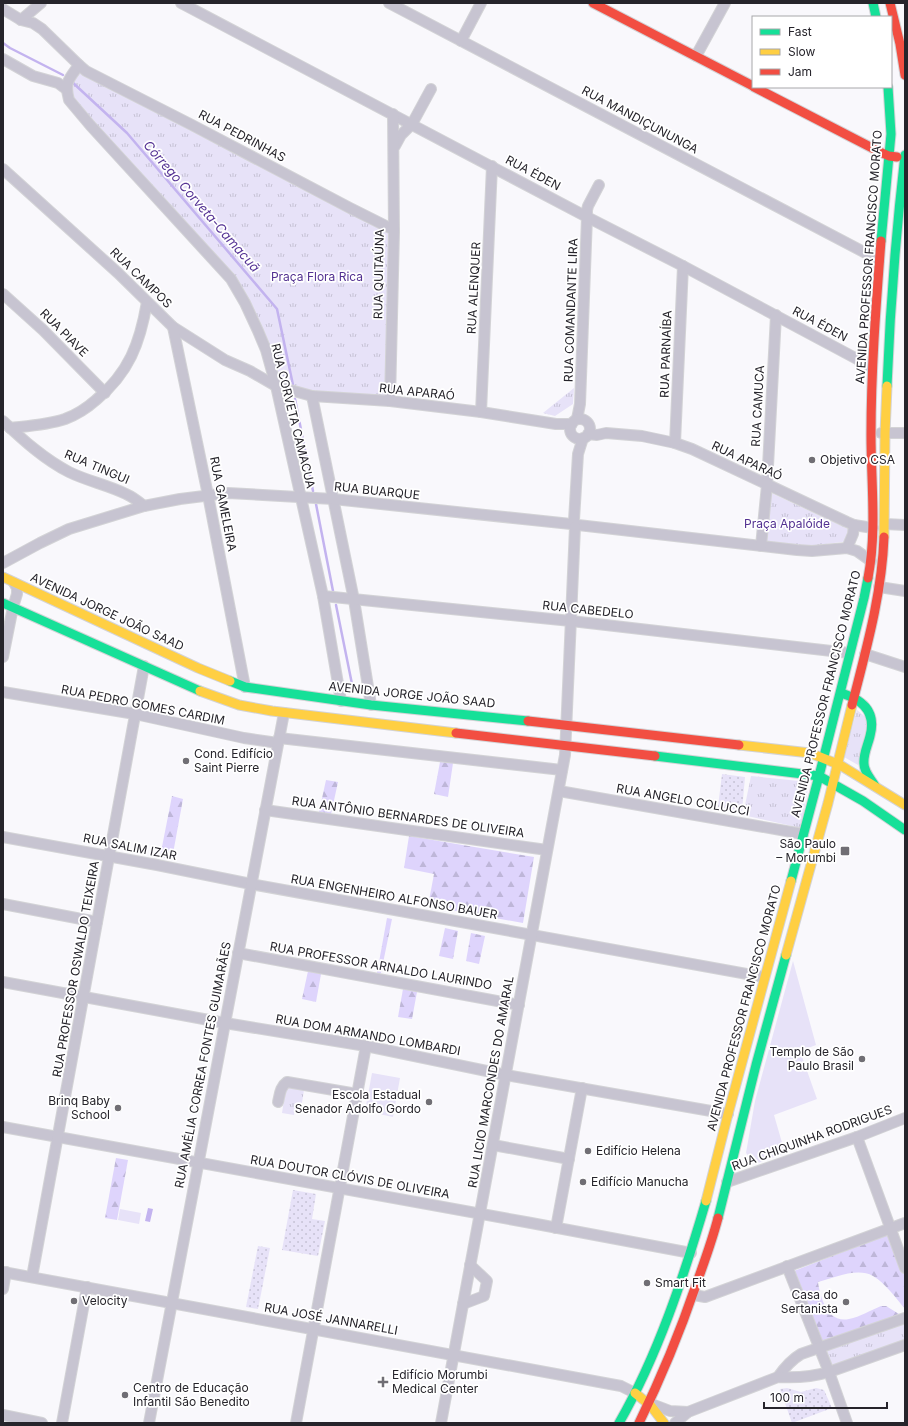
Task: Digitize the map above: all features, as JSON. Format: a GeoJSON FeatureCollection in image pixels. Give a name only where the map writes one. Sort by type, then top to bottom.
{"type":"FeatureCollection","features":[{"type":"Feature","properties":{"kind":"main road"},"geometry":{"type":"LineString","coordinates":[[873,3],[876,16]]}},
{"type":"Feature","properties":{"kind":"main road"},"geometry":{"type":"LineString","coordinates":[[890,3],[902,44],[905,75]]}},
{"type":"Feature","properties":{"kind":"main road"},"geometry":{"type":"LineString","coordinates":[[598,4],[752,86]]}},
{"type":"Feature","properties":{"kind":"main road"},"geometry":{"type":"LineString","coordinates":[[756,88],[889,156],[905,158]]}},
{"type":"Feature","properties":{"kind":"main road","name":"AVENIDA PROFESSOR FRANCISCO MORATO"},"geometry":{"type":"LineString","coordinates":[[619,1423],[635,1393],[681,1283],[691,1253],[711,1184],[764,977],[819,776],[864,598],[871,560],[873,528],[871,434],[872,367],[879,260],[889,156],[890,134],[888,88]]}},
{"type":"Feature","properties":{"kind":"main road","name":"AVENIDA PROFESSOR FRANCISCO MORATO"},"geometry":{"type":"LineString","coordinates":[[639,1423],[682,1326],[713,1237],[728,1182],[756,1065],[838,764],[865,654],[884,566],[885,433],[889,340],[898,218],[905,155]]}},
{"type":"Feature","properties":{"kind":"main road","name":"AVENIDA JORGE JOÃO SAAD"},"geometry":{"type":"LineString","coordinates":[[3,578],[14,583],[144,666],[213,696],[239,704],[284,713],[459,723],[475,715],[810,753],[823,756],[838,764],[905,805]]}},
{"type":"Feature","properties":{"kind":"main road","name":"AVENIDA JORGE JOÃO SAAD"},"geometry":{"type":"LineString","coordinates":[[3,603],[81,627],[198,668],[245,687],[371,705],[459,723],[472,735],[819,776],[865,802],[905,830]]}},
{"type":"Feature","properties":{"kind":"main road"},"geometry":{"type":"LineString","coordinates":[[840,693],[854,697],[865,706],[872,717],[872,732],[864,763],[875,786]]}},
{"type":"Feature","properties":{"kind":"main road"},"geometry":{"type":"LineString","coordinates":[[472,735],[468,726],[470,719],[475,715]]}},
{"type":"Feature","properties":{"kind":"main road","name":"RUA JOSÉ JANNARELLI"},"geometry":{"type":"LineString","coordinates":[[635,1393],[649,1403],[659,1413],[664,1423]]}},
{"type":"Feature","properties":{"kind":"street"},"geometry":{"type":"LineString","coordinates":[[21,20],[41,3]]}},
{"type":"Feature","properties":{"kind":"street","name":"RUA ÉDEN"},"geometry":{"type":"LineString","coordinates":[[181,3],[683,266],[872,367]]}},
{"type":"Feature","properties":{"kind":"street","name":"RUA MANDIÇUNUNGA"},"geometry":{"type":"LineString","coordinates":[[389,3],[879,260]]}},
{"type":"Feature","properties":{"kind":"street"},"geometry":{"type":"LineString","coordinates":[[461,41],[481,3]]}},
{"type":"Feature","properties":{"kind":"street"},"geometry":{"type":"LineString","coordinates":[[696,56],[725,3]]}},
{"type":"Feature","properties":{"kind":"street"},"geometry":{"type":"LineString","coordinates":[[3,10],[42,29],[79,65],[64,84],[33,76],[3,59]]}},
{"type":"Feature","properties":{"kind":"street","name":"RUA PEDRINHAS"},"geometry":{"type":"LineString","coordinates":[[79,65],[86,71],[394,230]]}},
{"type":"Feature","properties":{"kind":"street","name":"RUA CORVETA CAMACUA"},"geometry":{"type":"LineString","coordinates":[[64,84],[69,100],[90,125],[231,279],[245,303],[258,331],[276,386],[323,596],[341,701]]}},
{"type":"Feature","properties":{"kind":"street"},"geometry":{"type":"LineString","coordinates":[[394,148],[401,134],[412,124],[431,89]]}},
{"type":"Feature","properties":{"kind":"street","name":"RUA QUITAÚNA"},"geometry":{"type":"LineString","coordinates":[[390,401],[394,230],[393,114]]}},
{"type":"Feature","properties":{"kind":"street","name":"RUA ALENQUER"},"geometry":{"type":"LineString","coordinates":[[481,412],[492,166]]}},
{"type":"Feature","properties":{"kind":"street","name":"RUA CAMPOS"},"geometry":{"type":"LineString","coordinates":[[3,169],[108,263],[173,327],[226,360],[276,386]]}},
{"type":"Feature","properties":{"kind":"street","name":"RUA COMANDANTE LIRA"},"geometry":{"type":"LineString","coordinates":[[566,746],[588,217],[586,210],[599,185]]}},
{"type":"Feature","properties":{"kind":"street","name":"RUA PARNAÍBA"},"geometry":{"type":"LineString","coordinates":[[675,443],[683,266]]}},
{"type":"Feature","properties":{"kind":"street"},"geometry":{"type":"LineString","coordinates":[[894,276],[905,277]]}},
{"type":"Feature","properties":{"kind":"street","name":"RUA PIAVE"},"geometry":{"type":"LineString","coordinates":[[3,294],[43,330],[105,393]]}},
{"type":"Feature","properties":{"kind":"street"},"geometry":{"type":"LineString","coordinates":[[7,424],[42,424],[66,419],[86,408],[105,393],[128,364],[136,348],[143,327],[147,302]]}},
{"type":"Feature","properties":{"kind":"street","name":"RUA CAMUCA"},"geometry":{"type":"LineString","coordinates":[[761,546],[767,485],[776,316]]}},
{"type":"Feature","properties":{"kind":"street","name":"RUA GAMELEIRA"},"geometry":{"type":"LineString","coordinates":[[173,327],[208,495],[245,687]]}},
{"type":"Feature","properties":{"kind":"street","name":"RUA APARAÓ"},"geometry":{"type":"LineString","coordinates":[[276,386],[312,396],[390,401],[481,412],[556,424],[580,429],[597,435],[606,433],[642,436],[675,443],[692,449],[854,525],[873,528]]}},
{"type":"Feature","properties":{"kind":"street","name":"RUA CORVETA CAMACUA"},"geometry":{"type":"LineString","coordinates":[[312,396],[354,600],[371,705]]}},
{"type":"Feature","properties":{"kind":"street","name":"RUA TINGUI"},"geometry":{"type":"LineString","coordinates":[[7,424],[37,451],[69,472],[125,493],[144,506]]}},
{"type":"Feature","properties":{"kind":"street"},"geometry":{"type":"LineString","coordinates":[[871,434],[905,434]]}},
{"type":"Feature","properties":{"kind":"street","name":"RUA BUARQUE"},"geometry":{"type":"LineString","coordinates":[[3,563],[40,542],[69,529],[144,506],[180,499],[228,493],[300,496],[575,523],[812,551],[847,548],[857,551],[871,560]]}},
{"type":"Feature","properties":{"kind":"street"},"geometry":{"type":"LineString","coordinates":[[885,524],[905,525]]}},
{"type":"Feature","properties":{"kind":"street"},"geometry":{"type":"LineString","coordinates":[[847,548],[853,534],[854,525]]}},
{"type":"Feature","properties":{"kind":"street"},"geometry":{"type":"LineString","coordinates":[[3,657],[17,594],[17,588],[14,583]]}},
{"type":"Feature","properties":{"kind":"street"},"geometry":{"type":"LineString","coordinates":[[879,587],[905,591]]}},
{"type":"Feature","properties":{"kind":"street","name":"RUA CABEDELO"},"geometry":{"type":"LineString","coordinates":[[323,596],[571,621],[850,653]]}},
{"type":"Feature","properties":{"kind":"street"},"geometry":{"type":"LineString","coordinates":[[865,654],[905,667]]}},
{"type":"Feature","properties":{"kind":"street","name":"RUA PROFESSOR OSWALDO TEIXEIRA"},"geometry":{"type":"LineString","coordinates":[[32,1277],[144,666]]}},
{"type":"Feature","properties":{"kind":"street","name":"RUA PEDRO GOMES CARDIM"},"geometry":{"type":"LineString","coordinates":[[3,692],[135,714],[244,738],[278,741]]}},
{"type":"Feature","properties":{"kind":"street","name":"RUA AMÉLIA CORREA FONTES GUIMARÃES"},"geometry":{"type":"LineString","coordinates":[[149,1423],[284,713]]}},
{"type":"Feature","properties":{"kind":"street"},"geometry":{"type":"LineString","coordinates":[[278,741],[562,770]]}},
{"type":"Feature","properties":{"kind":"street","name":"RUA LICIO MARCONDES DO AMARAL"},"geometry":{"type":"LineString","coordinates":[[441,1423],[566,746]]}},
{"type":"Feature","properties":{"kind":"street","name":"RUA ANGELO COLUCCI"},"geometry":{"type":"LineString","coordinates":[[559,790],[803,834]]}},
{"type":"Feature","properties":{"kind":"street","name":"RUA ANTÔNIO BERNARDES DE OLIVEIRA"},"geometry":{"type":"LineString","coordinates":[[265,810],[547,850]]}},
{"type":"Feature","properties":{"kind":"street","name":"RUA SALIM IZAR"},"geometry":{"type":"LineString","coordinates":[[3,837],[110,856],[251,884]]}},
{"type":"Feature","properties":{"kind":"street","name":"RUA ENGENHEIRO ALFONSO BAUER"},"geometry":{"type":"LineString","coordinates":[[251,884],[531,936],[764,977]]}},
{"type":"Feature","properties":{"kind":"street"},"geometry":{"type":"LineString","coordinates":[[3,904],[97,922]]}},
{"type":"Feature","properties":{"kind":"street","name":"RUA PROFESSOR ARNALDO LAURINDO"},"geometry":{"type":"LineString","coordinates":[[238,953],[518,1005]]}},
{"type":"Feature","properties":{"kind":"street","name":"RUA DOM ARMANDO LOMBARDI"},"geometry":{"type":"LineString","coordinates":[[3,982],[225,1023],[366,1046],[506,1075],[728,1114]]}},
{"type":"Feature","properties":{"kind":"street"},"geometry":{"type":"LineString","coordinates":[[296,1423],[366,1046]]}},
{"type":"Feature","properties":{"kind":"street"},"geometry":{"type":"LineString","coordinates":[[278,1102],[281,1089],[287,1082],[357,1094]]}},
{"type":"Feature","properties":{"kind":"street"},"geometry":{"type":"LineString","coordinates":[[556,1228],[582,1088]]}},
{"type":"Feature","properties":{"kind":"street","name":"RUA CHIQUINHA RODRIGUES"},"geometry":{"type":"LineString","coordinates":[[728,1182],[857,1137],[905,1118]]}},
{"type":"Feature","properties":{"kind":"street","name":"RUA DOUTOR CLÓVIS DE OLIVEIRA"},"geometry":{"type":"LineString","coordinates":[[3,1127],[691,1253]]}},
{"type":"Feature","properties":{"kind":"street"},"geometry":{"type":"LineString","coordinates":[[857,1137],[905,1268]]}},
{"type":"Feature","properties":{"kind":"street"},"geometry":{"type":"LineString","coordinates":[[493,1145],[569,1158]]}},
{"type":"Feature","properties":{"kind":"street"},"geometry":{"type":"LineString","coordinates":[[694,1295],[706,1297],[905,1223]]}},
{"type":"Feature","properties":{"kind":"street"},"geometry":{"type":"LineString","coordinates":[[464,1304],[484,1296],[486,1288],[487,1281],[470,1266]]}},
{"type":"Feature","properties":{"kind":"street"},"geometry":{"type":"LineString","coordinates":[[787,1266],[848,1423]]}},
{"type":"Feature","properties":{"kind":"street"},"geometry":{"type":"LineString","coordinates":[[3,1289],[5,1272]]}},
{"type":"Feature","properties":{"kind":"street","name":"RUA JOSÉ JANNARELLI"},"geometry":{"type":"LineString","coordinates":[[5,1272],[621,1386],[635,1393]]}},
{"type":"Feature","properties":{"kind":"street"},"geometry":{"type":"LineString","coordinates":[[62,1423],[87,1287]]}},
{"type":"Feature","properties":{"kind":"street"},"geometry":{"type":"LineString","coordinates":[[778,1377],[793,1359],[801,1354],[905,1318]]}},
{"type":"Feature","properties":{"kind":"street"},"geometry":{"type":"LineString","coordinates":[[675,1423],[688,1412],[778,1377],[817,1376],[905,1344]]}},
{"type":"Feature","properties":{"kind":"street"},"geometry":{"type":"LineString","coordinates":[[649,1403],[670,1411],[688,1412]]}},
{"type":"Feature","properties":{"kind":"street"},"geometry":{"type":"LineString","coordinates":[[3,1416],[42,1423]]}},
{"type":"Feature","properties":{"kind":"green space","name":"Praça Flora Rica"},"geometry":{"type":"Polygon","coordinates":[[[79,65],[394,230],[390,401],[276,386],[245,303],[67,92],[79,65]]]}},
{"type":"Feature","properties":{"kind":"green space"},"geometry":{"type":"Polygon","coordinates":[[[574,388],[573,404],[555,416],[543,413],[574,388]]]}},
{"type":"Feature","properties":{"kind":"green space","name":"Praça Apalóide"},"geometry":{"type":"Polygon","coordinates":[[[765,490],[848,529],[852,535],[849,541],[804,547],[762,542],[765,490]]]}},
{"type":"Feature","properties":{"kind":"green space"},"geometry":{"type":"Polygon","coordinates":[[[857,710],[868,719],[858,765],[844,757],[857,710]]]}},
{"type":"Feature","properties":{"kind":"green space"},"geometry":{"type":"Polygon","coordinates":[[[440,762],[453,763],[448,797],[434,794],[440,762]]]}},
{"type":"Feature","properties":{"kind":"green space"},"geometry":{"type":"Polygon","coordinates":[[[722,774],[745,777],[742,811],[718,807],[722,774]]]}},
{"type":"Feature","properties":{"kind":"green space"},"geometry":{"type":"Polygon","coordinates":[[[751,776],[809,782],[801,828],[743,815],[751,776]]]}},
{"type":"Feature","properties":{"kind":"green space"},"geometry":{"type":"Polygon","coordinates":[[[326,780],[338,782],[331,814],[319,812],[326,780]]]}},
{"type":"Feature","properties":{"kind":"green space"},"geometry":{"type":"Polygon","coordinates":[[[172,796],[183,799],[172,859],[160,857],[172,796]]]}},
{"type":"Feature","properties":{"kind":"green space"},"geometry":{"type":"Polygon","coordinates":[[[409,836],[534,857],[523,923],[428,906],[434,874],[404,868],[409,836]]]}},
{"type":"Feature","properties":{"kind":"green space"},"geometry":{"type":"Polygon","coordinates":[[[387,918],[392,919],[381,973],[377,973],[387,918]]]}},
{"type":"Feature","properties":{"kind":"green space"},"geometry":{"type":"Polygon","coordinates":[[[445,928],[458,931],[453,959],[439,956],[445,928]]]}},
{"type":"Feature","properties":{"kind":"green space"},"geometry":{"type":"Polygon","coordinates":[[[471,933],[485,936],[479,964],[466,961],[471,933]]]}},
{"type":"Feature","properties":{"kind":"green space"},"geometry":{"type":"Polygon","coordinates":[[[793,961],[816,1045],[800,1051],[817,1099],[774,1115],[785,1153],[755,1164],[746,1153],[755,1101],[793,961]]]}},
{"type":"Feature","properties":{"kind":"green space"},"geometry":{"type":"Polygon","coordinates":[[[308,971],[321,974],[316,1002],[302,999],[308,971]]]}},
{"type":"Feature","properties":{"kind":"green space"},"geometry":{"type":"Polygon","coordinates":[[[403,989],[417,992],[412,1019],[398,1017],[403,989]]]}},
{"type":"Feature","properties":{"kind":"green space"},"geometry":{"type":"Polygon","coordinates":[[[372,1073],[400,1078],[393,1117],[365,1111],[372,1073]]]}},
{"type":"Feature","properties":{"kind":"green space"},"geometry":{"type":"Polygon","coordinates":[[[286,1087],[304,1090],[301,1109],[295,1108],[294,1115],[282,1113],[286,1087]]]}},
{"type":"Feature","properties":{"kind":"green space"},"geometry":{"type":"Polygon","coordinates":[[[116,1158],[128,1160],[117,1220],[105,1218],[116,1158]]]}},
{"type":"Feature","properties":{"kind":"green space"},"geometry":{"type":"Polygon","coordinates":[[[293,1190],[316,1194],[312,1219],[325,1221],[318,1256],[282,1250],[293,1190]]]}},
{"type":"Feature","properties":{"kind":"green space"},"geometry":{"type":"Polygon","coordinates":[[[120,1209],[141,1213],[139,1224],[118,1220],[120,1209]]]}},
{"type":"Feature","properties":{"kind":"green space"},"geometry":{"type":"Polygon","coordinates":[[[889,1234],[905,1277],[905,1309],[882,1282],[867,1274],[846,1274],[818,1282],[826,1308],[836,1317],[849,1319],[881,1306],[886,1306],[899,1314],[822,1344],[794,1271],[889,1234]]]}},
{"type":"Feature","properties":{"kind":"green space"},"geometry":{"type":"Polygon","coordinates":[[[258,1246],[270,1248],[258,1309],[246,1307],[258,1246]]]}},
{"type":"Feature","properties":{"kind":"green space"},"geometry":{"type":"Polygon","coordinates":[[[905,1318],[905,1345],[829,1372],[819,1348],[905,1318]]]}},
{"type":"Feature","properties":{"kind":"green space"},"geometry":{"type":"Polygon","coordinates":[[[787,1388],[801,1392],[816,1388],[824,1390],[832,1408],[792,1423],[780,1389],[787,1388]]]}},
{"type":"Feature","properties":{"kind":"shaded area"},"geometry":{"type":"Polygon","coordinates":[[[148,1208],[153,1209],[150,1222],[145,1221],[148,1208]]]}},
{"type":"Feature","properties":{"kind":"waterway","name":"Córrego Corveta-Camacuã"},"geometry":{"type":"LineString","coordinates":[[3,43],[63,75]]}},
{"type":"Feature","properties":{"kind":"waterway","name":"Córrego Corveta-Camacuã"},"geometry":{"type":"LineString","coordinates":[[71,81],[127,133],[277,309],[293,385]]}},
{"type":"Feature","properties":{"kind":"waterway","name":"Córrego Corveta-Camacuã"},"geometry":{"type":"LineString","coordinates":[[295,399],[313,491]]}},
{"type":"Feature","properties":{"kind":"waterway","name":"Córrego Corveta-Camacuã"},"geometry":{"type":"LineString","coordinates":[[316,504],[333,591]]}},
{"type":"Feature","properties":{"kind":"waterway","name":"Córrego Corveta-Camacuã"},"geometry":{"type":"LineString","coordinates":[[336,605],[352,684]]}},
{"type":"Feature","properties":{"kind":"traffic: fast"},"geometry":{"type":"LineString","coordinates":[[873,3],[876,16]]}},
{"type":"Feature","properties":{"kind":"traffic: fast"},"geometry":{"type":"LineString","coordinates":[[881,241],[891,134],[888,88]]}},
{"type":"Feature","properties":{"kind":"traffic: fast"},"geometry":{"type":"LineString","coordinates":[[887,386],[894,270],[905,155]]}},
{"type":"Feature","properties":{"kind":"traffic: fast"},"geometry":{"type":"LineString","coordinates":[[791,881],[819,776],[868,578]]}},
{"type":"Feature","properties":{"kind":"traffic: fast"},"geometry":{"type":"LineString","coordinates":[[3,603],[200,691]]}},
{"type":"Feature","properties":{"kind":"traffic: fast"},"geometry":{"type":"LineString","coordinates":[[230,681],[245,687],[371,705],[528,721]]}},
{"type":"Feature","properties":{"kind":"traffic: fast"},"geometry":{"type":"LineString","coordinates":[[844,694],[858,700],[867,709],[870,715],[871,728],[865,753],[864,767],[866,773],[875,786]]}},
{"type":"Feature","properties":{"kind":"traffic: fast"},"geometry":{"type":"LineString","coordinates":[[655,756],[819,776],[863,801],[905,830]]}},
{"type":"Feature","properties":{"kind":"traffic: fast"},"geometry":{"type":"LineString","coordinates":[[718,1218],[756,1065],[786,955]]}},
{"type":"Feature","properties":{"kind":"traffic: fast"},"geometry":{"type":"LineString","coordinates":[[619,1423],[646,1370],[669,1315],[689,1258],[706,1201]]}},
{"type":"Feature","properties":{"kind":"traffic: slow"},"geometry":{"type":"LineString","coordinates":[[884,537],[887,386]]}},
{"type":"Feature","properties":{"kind":"traffic: slow"},"geometry":{"type":"LineString","coordinates":[[3,577],[198,668],[230,681]]}},
{"type":"Feature","properties":{"kind":"traffic: slow"},"geometry":{"type":"LineString","coordinates":[[200,691],[239,705],[272,711],[456,733]]}},
{"type":"Feature","properties":{"kind":"traffic: slow"},"geometry":{"type":"LineString","coordinates":[[786,955],[828,803],[852,705]]}},
{"type":"Feature","properties":{"kind":"traffic: slow"},"geometry":{"type":"LineString","coordinates":[[739,745],[810,753],[840,765],[905,805]]}},
{"type":"Feature","properties":{"kind":"traffic: slow"},"geometry":{"type":"LineString","coordinates":[[706,1201],[791,881]]}},
{"type":"Feature","properties":{"kind":"traffic: slow"},"geometry":{"type":"LineString","coordinates":[[635,1393],[651,1406],[664,1423]]}},
{"type":"Feature","properties":{"kind":"traffic: jam"},"geometry":{"type":"LineString","coordinates":[[593,3],[752,85]]}},
{"type":"Feature","properties":{"kind":"traffic: jam"},"geometry":{"type":"LineString","coordinates":[[890,3],[900,44],[905,75]]}},
{"type":"Feature","properties":{"kind":"traffic: jam"},"geometry":{"type":"LineString","coordinates":[[756,88],[880,152],[889,156],[897,157]]}},
{"type":"Feature","properties":{"kind":"traffic: jam"},"geometry":{"type":"LineString","coordinates":[[868,578],[871,560],[873,525],[871,435],[872,386],[881,241]]}},
{"type":"Feature","properties":{"kind":"traffic: jam"},"geometry":{"type":"LineString","coordinates":[[852,705],[877,601],[883,558],[884,537]]}},
{"type":"Feature","properties":{"kind":"traffic: jam"},"geometry":{"type":"LineString","coordinates":[[528,721],[739,745]]}},
{"type":"Feature","properties":{"kind":"traffic: jam"},"geometry":{"type":"LineString","coordinates":[[456,733],[655,756]]}},
{"type":"Feature","properties":{"kind":"traffic: jam"},"geometry":{"type":"LineString","coordinates":[[639,1423],[683,1320],[708,1252],[718,1218]]}},
{"type":"Feature","properties":{"kind":"place","name":"Objetivo CSA"},"geometry":{"type":"Point","coordinates":[812,460]}},
{"type":"Feature","properties":{"kind":"place","name":"Cond. Edifício Saint Pierre"},"geometry":{"type":"Point","coordinates":[186,761]}},
{"type":"Feature","properties":{"kind":"place","name":"São Paulo – Morumbi"},"geometry":{"type":"Point","coordinates":[845,851]}},
{"type":"Feature","properties":{"kind":"place","name":"Templo de São Paulo Brasil"},"geometry":{"type":"Point","coordinates":[862,1059]}},
{"type":"Feature","properties":{"kind":"place","name":"Escola Estadual Senador Adolfo Gordo"},"geometry":{"type":"Point","coordinates":[429,1102]}},
{"type":"Feature","properties":{"kind":"place","name":"Brinq Baby School"},"geometry":{"type":"Point","coordinates":[118,1108]}},
{"type":"Feature","properties":{"kind":"place","name":"Edifício Helena"},"geometry":{"type":"Point","coordinates":[588,1151]}},
{"type":"Feature","properties":{"kind":"place","name":"Edifício Manucha"},"geometry":{"type":"Point","coordinates":[583,1182]}},
{"type":"Feature","properties":{"kind":"place","name":"Smart Fit"},"geometry":{"type":"Point","coordinates":[647,1283]}},
{"type":"Feature","properties":{"kind":"place","name":"Velocity"},"geometry":{"type":"Point","coordinates":[74,1301]}},
{"type":"Feature","properties":{"kind":"place","name":"Casa do Sertanista"},"geometry":{"type":"Point","coordinates":[846,1302]}},
{"type":"Feature","properties":{"kind":"place","name":"Edifício Morumbi Medical Center"},"geometry":{"type":"Point","coordinates":[383,1382]}},
{"type":"Feature","properties":{"kind":"place","name":"Centro de Educação Infantil São Benedito"},"geometry":{"type":"Point","coordinates":[125,1395]}}]}
